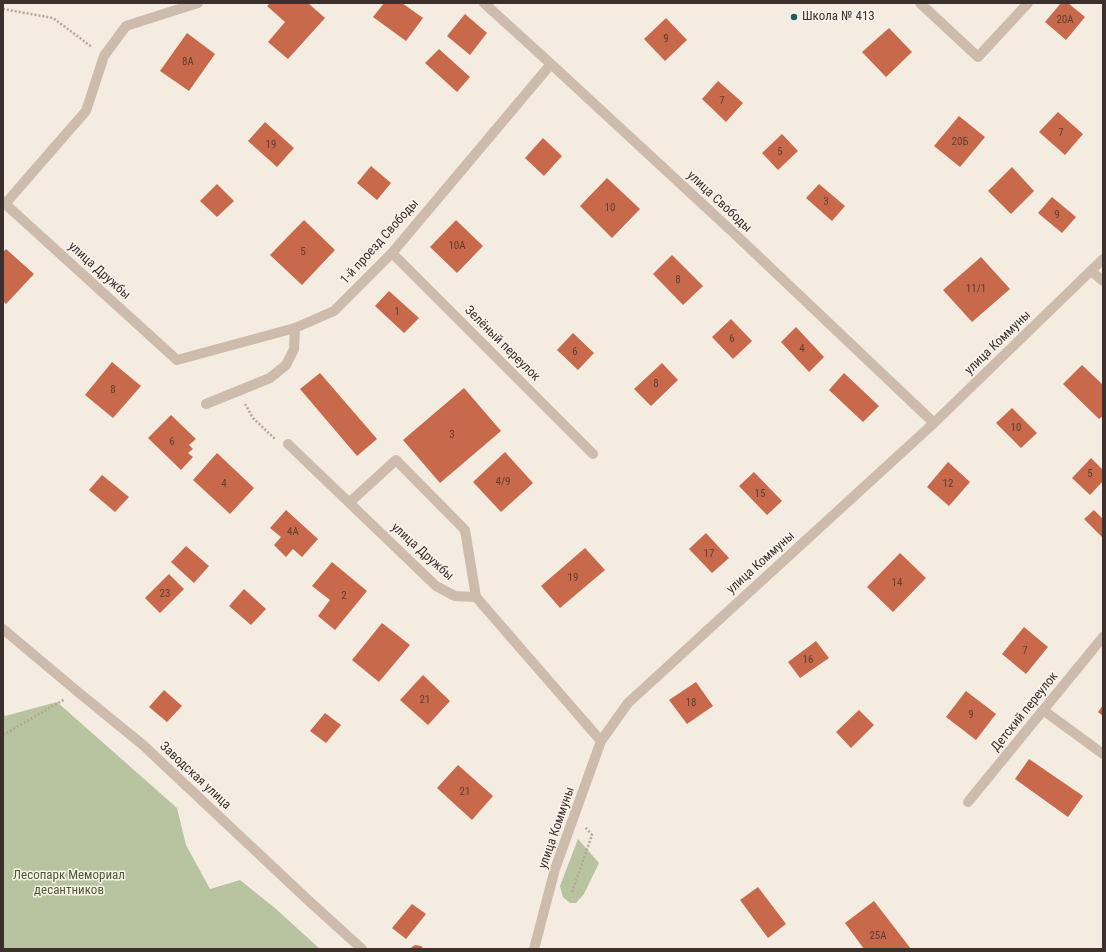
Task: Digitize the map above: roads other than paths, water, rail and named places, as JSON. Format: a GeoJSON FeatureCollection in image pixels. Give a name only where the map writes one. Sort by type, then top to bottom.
{"type":"FeatureCollection","features":[{"type":"Feature","properties":{"kind":"street"},"geometry":{"type":"LineString","coordinates":[[4,204],[86,111],[104,56],[126,26],[198,3]]}},
{"type":"Feature","properties":{"kind":"street","name":"улица Свободы"},"geometry":{"type":"LineString","coordinates":[[484,3],[737,236],[934,423]]}},
{"type":"Feature","properties":{"kind":"street"},"geometry":{"type":"LineString","coordinates":[[920,3],[978,57],[1028,3]]}},
{"type":"Feature","properties":{"kind":"street","name":"1-й проезд Свободы"},"geometry":{"type":"LineString","coordinates":[[177,360],[295,328],[334,311],[392,253],[551,64]]}},
{"type":"Feature","properties":{"kind":"street","name":"улица Дружбы"},"geometry":{"type":"LineString","coordinates":[[4,204],[177,360]]}},
{"type":"Feature","properties":{"kind":"street","name":"Зелёный переулок"},"geometry":{"type":"LineString","coordinates":[[392,253],[593,454]]}},
{"type":"Feature","properties":{"kind":"street","name":"улица Коммуны"},"geometry":{"type":"LineString","coordinates":[[534,949],[555,869],[601,741],[628,703],[934,423],[1103,259]]}},
{"type":"Feature","properties":{"kind":"street"},"geometry":{"type":"LineString","coordinates":[[1091,271],[1103,281]]}},
{"type":"Feature","properties":{"kind":"street"},"geometry":{"type":"LineString","coordinates":[[206,404],[270,378],[286,365],[294,350],[295,328]]}},
{"type":"Feature","properties":{"kind":"street","name":"улица Дружбы"},"geometry":{"type":"LineString","coordinates":[[288,444],[436,586],[455,596],[476,597]]}},
{"type":"Feature","properties":{"kind":"street"},"geometry":{"type":"LineString","coordinates":[[350,502],[396,460],[465,530],[476,597],[601,741]]}},
{"type":"Feature","properties":{"kind":"street","name":"Заводская улица"},"geometry":{"type":"LineString","coordinates":[[3,629],[143,745],[362,949]]}},
{"type":"Feature","properties":{"kind":"street","name":"Детский переулок"},"geometry":{"type":"LineString","coordinates":[[968,802],[1103,637]]}},
{"type":"Feature","properties":{"kind":"street"},"geometry":{"type":"LineString","coordinates":[[1044,710],[1103,754]]}},
{"type":"Feature","properties":{"kind":"place","name":"Школа № 413"},"geometry":{"type":"Point","coordinates":[794,17]}},
{"type":"Feature","properties":{"kind":"park label","name":"Лесопарк Мемориал десантников"},"geometry":{"type":"Point","coordinates":[69,884]}}]}
